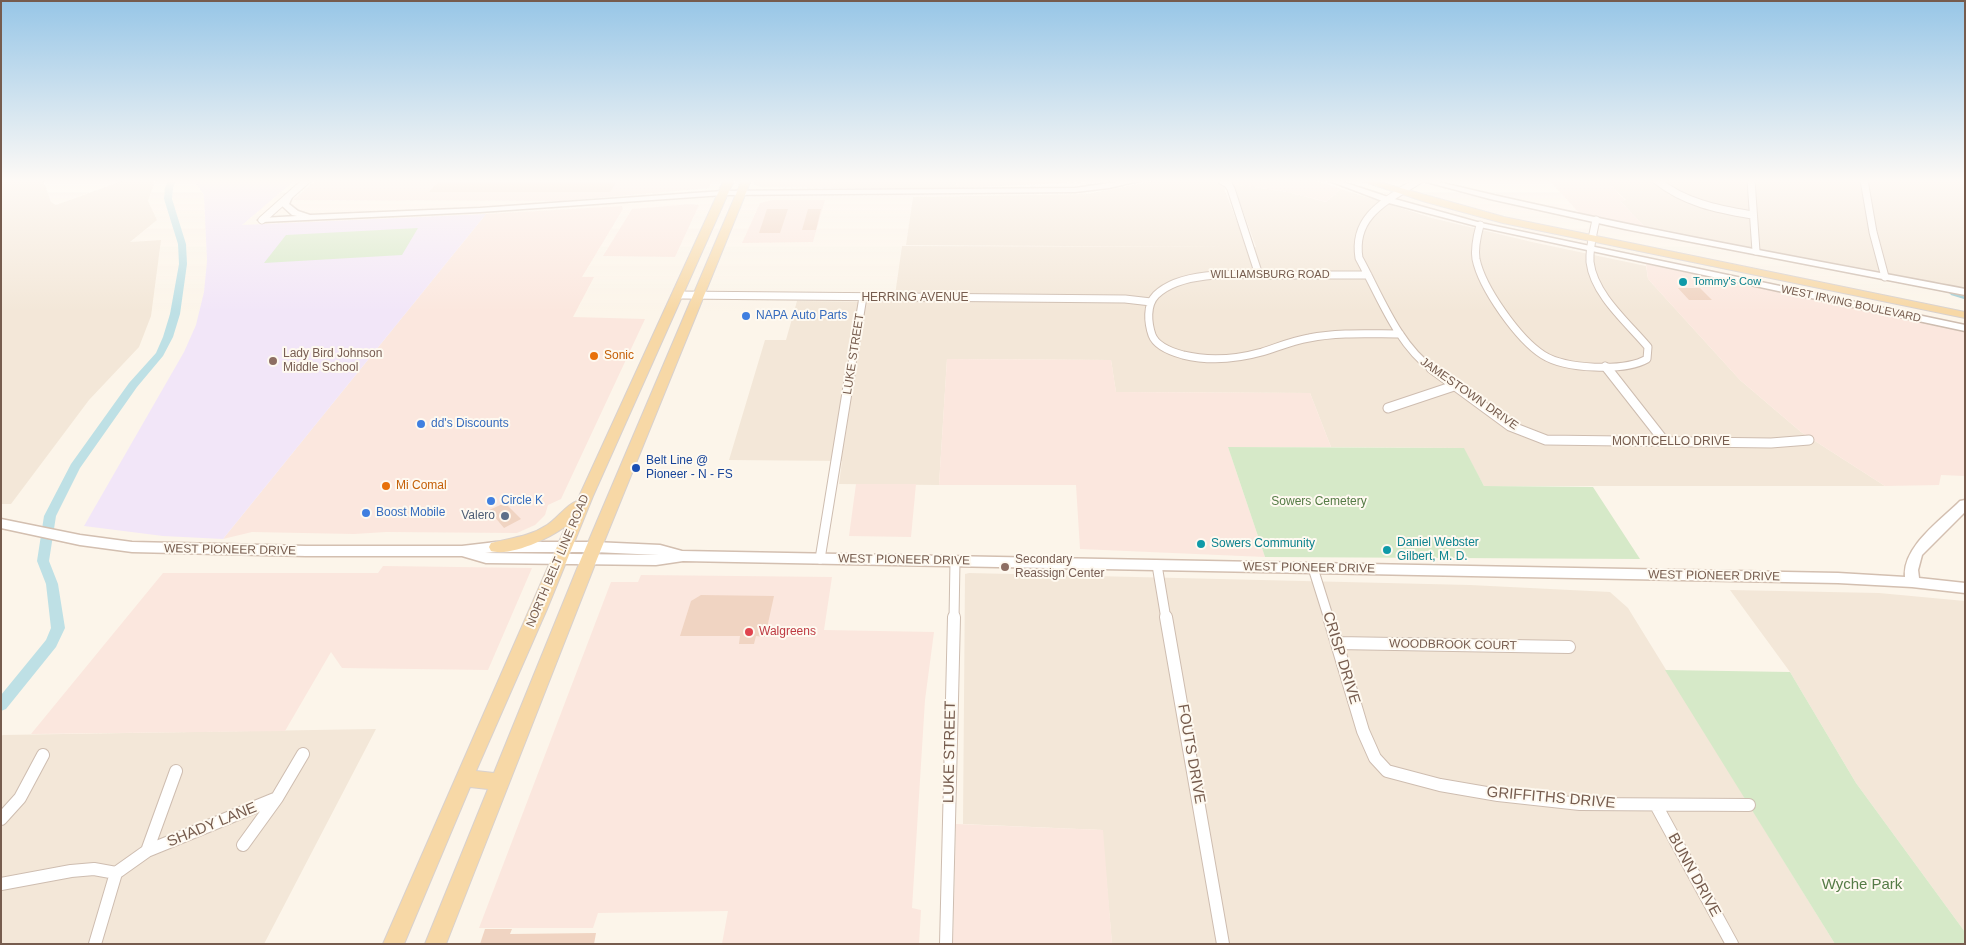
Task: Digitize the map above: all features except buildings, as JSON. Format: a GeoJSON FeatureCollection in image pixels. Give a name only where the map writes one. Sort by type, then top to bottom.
{"type":"FeatureCollection","features":[{"type":"Feature","properties":{"kind":"main road","name":"NORTH BELT LINE ROAD"},"geometry":{"type":"LineString","coordinates":[[393,944],[586,496],[710,224]]}},
{"type":"Feature","properties":{"kind":"main road"},"geometry":{"type":"LineString","coordinates":[[435,944],[591,553],[729,224]]}},
{"type":"Feature","properties":{"kind":"main road","name":"WEST IRVING BOULEVARD"},"geometry":{"type":"LineString","coordinates":[[1540,224],[1592,240],[1965,315]]}},
{"type":"Feature","properties":{"kind":"main road","name":"WEST IRVING BOULEVARD"},"geometry":{"type":"LineString","coordinates":[[1592,240],[1965,305]]}},
{"type":"Feature","properties":{"kind":"main road"},"geometry":{"type":"LineString","coordinates":[[496,548],[523,543],[552,530],[564,522],[586,496]]}},
{"type":"Feature","properties":{"kind":"main road"},"geometry":{"type":"LineString","coordinates":[[1912,582],[1911,570],[1916,553],[1965,504]]}},
{"type":"Feature","properties":{"kind":"main road","name":"WEST PIONEER DRIVE"},"geometry":{"type":"LineString","coordinates":[[7,525],[80,540],[132,547],[199,550],[462,551],[496,548],[562,554]]}},
{"type":"Feature","properties":{"kind":"main road","name":"WEST PIONEER DRIVE"},"geometry":{"type":"LineString","coordinates":[[462,551],[486,558],[591,553],[656,560],[683,556],[1838,578],[1912,582],[1965,588]]}},
{"type":"Feature","properties":{"kind":"main road"},"geometry":{"type":"LineString","coordinates":[[464,778],[499,782]]}},
{"type":"Feature","properties":{"kind":"street"},"geometry":{"type":"LineString","coordinates":[[1242,224],[1259,275]]}},
{"type":"Feature","properties":{"kind":"street","name":"JAMESTOWN DRIVE"},"geometry":{"type":"LineString","coordinates":[[1362,224],[1357,237],[1357,253],[1411,351],[1422,362],[1510,426],[1534,436]]}},
{"type":"Feature","properties":{"kind":"street","name":"WEST IRVING BOULEVARD"},"geometry":{"type":"LineString","coordinates":[[1477,224],[1592,240],[1965,328]]}},
{"type":"Feature","properties":{"kind":"street"},"geometry":{"type":"LineString","coordinates":[[1480,225],[1475,255],[1479,272],[1503,310],[1530,344],[1543,355],[1561,362],[1582,366],[1635,364],[1647,359],[1650,353],[1648,347],[1597,282],[1591,267],[1592,240],[1595,224]]}},
{"type":"Feature","properties":{"kind":"street"},"geometry":{"type":"LineString","coordinates":[[1617,224],[1965,292]]}},
{"type":"Feature","properties":{"kind":"street"},"geometry":{"type":"LineString","coordinates":[[1753,224],[1756,251]]}},
{"type":"Feature","properties":{"kind":"street"},"geometry":{"type":"LineString","coordinates":[[1872,224],[1885,277]]}},
{"type":"Feature","properties":{"kind":"street","name":"WILLIAMSBURG ROAD"},"geometry":{"type":"LineString","coordinates":[[1151,302],[1166,288],[1184,280],[1211,275],[1368,275]]}},
{"type":"Feature","properties":{"kind":"street","name":"HERRING AVENUE"},"geometry":{"type":"LineString","coordinates":[[679,295],[1125,299],[1151,302]]}},
{"type":"Feature","properties":{"kind":"street","name":"LUKE STREET"},"geometry":{"type":"LineString","coordinates":[[820,559],[863,297]]}},
{"type":"Feature","properties":{"kind":"street"},"geometry":{"type":"LineString","coordinates":[[1151,302],[1148,313],[1149,324],[1156,341],[1175,353],[1192,356],[1248,355],[1297,340],[1330,335],[1400,334]]}},
{"type":"Feature","properties":{"kind":"street"},"geometry":{"type":"LineString","coordinates":[[1605,366],[1665,442]]}},
{"type":"Feature","properties":{"kind":"street"},"geometry":{"type":"LineString","coordinates":[[1388,408],[1454,386]]}},
{"type":"Feature","properties":{"kind":"street","name":"MONTICELLO DRIVE"},"geometry":{"type":"LineString","coordinates":[[1534,436],[1570,441],[1786,442],[1809,440]]}},
{"type":"Feature","properties":{"kind":"street","name":"LUKE STREET"},"geometry":{"type":"LineString","coordinates":[[946,944],[955,561]]}},
{"type":"Feature","properties":{"kind":"street","name":"FOUTS DRIVE"},"geometry":{"type":"LineString","coordinates":[[1157,565],[1223,944]]}},
{"type":"Feature","properties":{"kind":"street","name":"CRISP DRIVE"},"geometry":{"type":"LineString","coordinates":[[1313,568],[1369,746]]}},
{"type":"Feature","properties":{"kind":"street","name":"WOODBROOK COURT"},"geometry":{"type":"LineString","coordinates":[[1337,642],[1569,647]]}},
{"type":"Feature","properties":{"kind":"street","name":"GRIFFITHS DRIVE"},"geometry":{"type":"LineString","coordinates":[[1369,746],[1375,758],[1387,772],[1440,785],[1498,795],[1552,801],[1656,805],[1749,805]]}},
{"type":"Feature","properties":{"kind":"street"},"geometry":{"type":"LineString","coordinates":[[243,845],[277,798],[303,754]]}},
{"type":"Feature","properties":{"kind":"street"},"geometry":{"type":"LineString","coordinates":[[1,819],[9,813],[22,795],[43,755]]}},
{"type":"Feature","properties":{"kind":"street"},"geometry":{"type":"LineString","coordinates":[[147,851],[176,771]]}},
{"type":"Feature","properties":{"kind":"street","name":"SHADY LANE"},"geometry":{"type":"LineString","coordinates":[[116,874],[147,851],[277,798]]}},
{"type":"Feature","properties":{"kind":"street","name":"BUNN DRIVE"},"geometry":{"type":"LineString","coordinates":[[1656,805],[1732,944]]}},
{"type":"Feature","properties":{"kind":"street"},"geometry":{"type":"LineString","coordinates":[[1,884],[71,871],[94,870],[116,874],[95,944]]}},
{"type":"Feature","properties":{"kind":"shaded area"},"geometry":{"type":"Polygon","coordinates":[[[1,224],[152,224],[130,242],[161,240],[151,316],[139,347],[89,400],[11,504],[1,504],[1,224]]]}},
{"type":"Feature","properties":{"kind":"shaded area","name":"Lady Bird Johnson Middle School"},"geometry":{"type":"Polygon","coordinates":[[[205,224],[478,224],[223,539],[163,536],[84,526],[184,352],[196,325],[204,292],[207,261],[205,224]]]}},
{"type":"Feature","properties":{"kind":"shaded area"},"geometry":{"type":"Polygon","coordinates":[[[478,224],[614,224],[582,277],[594,277],[573,317],[645,319],[561,499],[548,505],[545,515],[535,525],[517,533],[386,532],[354,534],[252,532],[223,539],[478,224]]]}},
{"type":"Feature","properties":{"kind":"shaded area"},"geometry":{"type":"Polygon","coordinates":[[[623,224],[690,224],[675,257],[603,256],[623,224]]]}},
{"type":"Feature","properties":{"kind":"shaded area"},"geometry":{"type":"Polygon","coordinates":[[[751,224],[818,224],[813,242],[742,243],[751,224]]]}},
{"type":"Feature","properties":{"kind":"shaded area"},"geometry":{"type":"Polygon","coordinates":[[[909,224],[1238,224],[1247,248],[1256,247],[1248,224],[1457,224],[1646,266],[1648,279],[1740,380],[1801,432],[1885,486],[1484,486],[1463,448],[1331,447],[1310,393],[1116,392],[1111,360],[947,359],[939,485],[839,484],[842,461],[729,460],[765,340],[786,340],[797,301],[894,302],[902,246],[1230,247],[906,245],[909,224]]]}},
{"type":"Feature","properties":{"kind":"shaded area"},"geometry":{"type":"Polygon","coordinates":[[[1630,224],[1642,224],[1645,227],[1630,224]]]}},
{"type":"Feature","properties":{"kind":"shaded area"},"geometry":{"type":"Polygon","coordinates":[[[1642,224],[1965,224],[1965,290],[1645,227],[1642,224]]]}},
{"type":"Feature","properties":{"kind":"shaded area"},"geometry":{"type":"Polygon","coordinates":[[[1646,264],[1965,332],[1965,476],[1941,475],[1939,485],[1885,486],[1801,432],[1740,380],[1648,279],[1646,264]]]}},
{"type":"Feature","properties":{"kind":"shaded area"},"geometry":{"type":"Polygon","coordinates":[[[947,359],[1111,360],[1116,392],[1310,393],[1331,447],[1228,447],[1265,557],[1080,549],[1076,485],[939,485],[947,359]]]}},
{"type":"Feature","properties":{"kind":"shaded area"},"geometry":{"type":"Polygon","coordinates":[[[856,484],[916,484],[911,537],[849,536],[856,484]]]}},
{"type":"Feature","properties":{"kind":"shaded area"},"geometry":{"type":"Polygon","coordinates":[[[383,566],[532,568],[488,670],[342,668],[331,652],[285,731],[31,734],[163,573],[378,573],[383,566]]]}},
{"type":"Feature","properties":{"kind":"shaded area"},"geometry":{"type":"Polygon","coordinates":[[[965,574],[1470,585],[1610,592],[1628,608],[1835,944],[1112,944],[1102,830],[963,824],[965,574]]]}},
{"type":"Feature","properties":{"kind":"shaded area"},"geometry":{"type":"Polygon","coordinates":[[[641,575],[832,577],[824,630],[934,632],[925,700],[912,908],[921,910],[919,944],[722,944],[728,911],[598,913],[593,928],[479,928],[611,582],[638,582],[641,575]]]}},
{"type":"Feature","properties":{"kind":"shaded area"},"geometry":{"type":"Polygon","coordinates":[[[1730,590],[1879,593],[1965,601],[1965,932],[1856,783],[1790,672],[1730,590]]]}},
{"type":"Feature","properties":{"kind":"shaded area"},"geometry":{"type":"Polygon","coordinates":[[[376,729],[264,944],[1,944],[1,736],[376,729]]]}},
{"type":"Feature","properties":{"kind":"shaded area"},"geometry":{"type":"Polygon","coordinates":[[[956,824],[1103,830],[1112,944],[953,944],[956,824]]]}},
{"type":"Feature","properties":{"kind":"green space"},"geometry":{"type":"Polygon","coordinates":[[[418,228],[402,255],[264,263],[286,235],[418,228]]]}},
{"type":"Feature","properties":{"kind":"green space","name":"Sowers Cemetery"},"geometry":{"type":"Polygon","coordinates":[[[1228,447],[1464,448],[1484,486],[1593,487],[1640,559],[1265,557],[1228,447]]]}},
{"type":"Feature","properties":{"kind":"green space","name":"Wyche Park"},"geometry":{"type":"Polygon","coordinates":[[[1665,670],[1790,672],[1856,783],[1965,932],[1965,944],[1835,944],[1665,670]]]}},
{"type":"Feature","properties":{"kind":"waterway"},"geometry":{"type":"LineString","coordinates":[[1,705],[51,643],[58,628],[52,584],[43,561],[50,516],[75,467],[133,385],[160,354],[168,337],[175,314],[183,264],[182,244],[176,224]]}},
{"type":"Feature","properties":{"kind":"waterway"},"geometry":{"type":"LineString","coordinates":[[1948,290],[1952,294],[1965,298]]}},
{"type":"Feature","properties":{"kind":"place","name":"Tommy's Cow"},"geometry":{"type":"Point","coordinates":[1683,282]}},
{"type":"Feature","properties":{"kind":"place","name":"NAPA Auto Parts"},"geometry":{"type":"Point","coordinates":[746,316]}},
{"type":"Feature","properties":{"kind":"place","name":"Sonic"},"geometry":{"type":"Point","coordinates":[594,356]}},
{"type":"Feature","properties":{"kind":"place","name":"Lady Bird Johnson Middle School"},"geometry":{"type":"Point","coordinates":[273,361]}},
{"type":"Feature","properties":{"kind":"place","name":"dd's Discounts"},"geometry":{"type":"Point","coordinates":[421,424]}},
{"type":"Feature","properties":{"kind":"place","name":"Belt Line @ Pioneer - N - FS"},"geometry":{"type":"Point","coordinates":[636,468]}},
{"type":"Feature","properties":{"kind":"place","name":"Mi Comal"},"geometry":{"type":"Point","coordinates":[386,486]}},
{"type":"Feature","properties":{"kind":"place","name":"Circle K"},"geometry":{"type":"Point","coordinates":[491,501]}},
{"type":"Feature","properties":{"kind":"place","name":"Boost Mobile"},"geometry":{"type":"Point","coordinates":[366,513]}},
{"type":"Feature","properties":{"kind":"place","name":"Valero"},"geometry":{"type":"Point","coordinates":[505,516]}},
{"type":"Feature","properties":{"kind":"place","name":"Sowers Community"},"geometry":{"type":"Point","coordinates":[1201,544]}},
{"type":"Feature","properties":{"kind":"place","name":"Daniel Webster Gilbert, M. D."},"geometry":{"type":"Point","coordinates":[1387,550]}},
{"type":"Feature","properties":{"kind":"place","name":"Secondary Reassign Center"},"geometry":{"type":"Point","coordinates":[1005,567]}},
{"type":"Feature","properties":{"kind":"place","name":"Walgreens"},"geometry":{"type":"Point","coordinates":[749,632]}}]}
